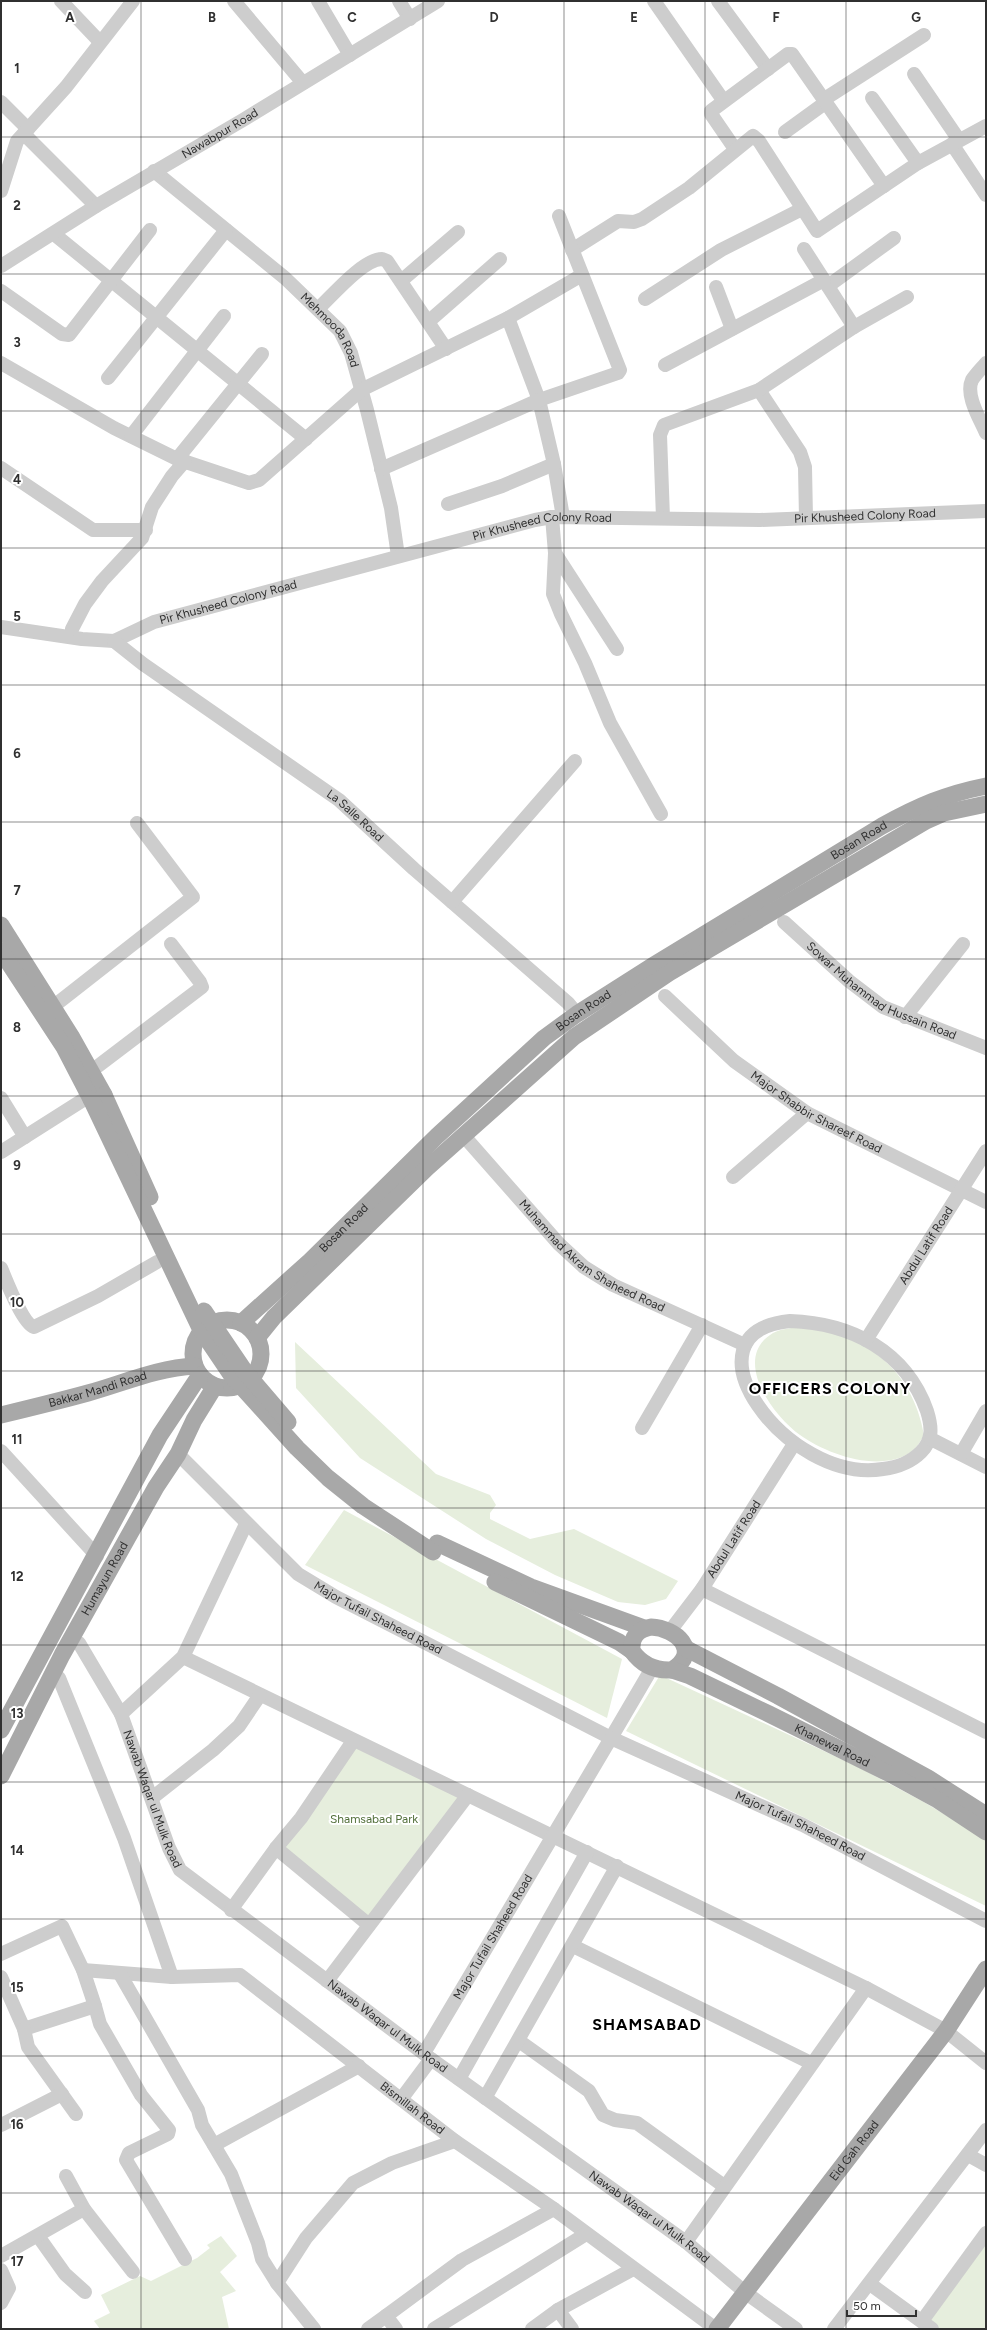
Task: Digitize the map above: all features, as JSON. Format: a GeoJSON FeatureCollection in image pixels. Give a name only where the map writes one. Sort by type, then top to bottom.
{"type":"FeatureCollection","features":[{"type":"Feature","properties":{"kind":"main road","name":"Bosan Road"},"geometry":{"type":"LineString","coordinates":[[241,1323],[310,1260],[442,1131],[544,1038],[577,1014],[917,806],[944,795],[986,786]]}},
{"type":"Feature","properties":{"kind":"main road","name":"Bosan Road"},"geometry":{"type":"LineString","coordinates":[[257,1338],[274,1317],[463,1135],[574,1037],[669,973],[926,821],[944,813],[986,804]]}},
{"type":"Feature","properties":{"kind":"main road"},"geometry":{"type":"LineString","coordinates":[[1,925],[71,1036],[104,1095],[177,1257],[211,1324],[273,1406],[334,1471],[369,1499],[435,1547],[531,1587],[644,1628],[661,1628],[670,1631],[683,1642],[685,1648],[683,1661],[672,1670],[652,1668],[636,1657],[632,1651],[619,1642],[435,1547],[362,1506],[328,1478],[261,1410],[232,1376],[201,1330],[64,1047],[1,951]]}},
{"type":"Feature","properties":{"kind":"main road"},"geometry":{"type":"LineString","coordinates":[[233,1321],[241,1323],[257,1338],[261,1350],[260,1361],[256,1372],[250,1380],[231,1388],[215,1386],[198,1371],[193,1349],[201,1332],[217,1322],[233,1321]]}},
{"type":"Feature","properties":{"kind":"main road","name":"Bakkar Mandi Road"},"geometry":{"type":"LineString","coordinates":[[1,1415],[89,1393],[144,1374],[179,1367],[198,1371]]}},
{"type":"Feature","properties":{"kind":"main road","name":"Humayun Road"},"geometry":{"type":"LineString","coordinates":[[1,1730],[97,1556],[160,1435],[198,1371]]}},
{"type":"Feature","properties":{"kind":"main road","name":"Humayun Road"},"geometry":{"type":"LineString","coordinates":[[1,1776],[62,1655],[156,1487],[178,1454],[194,1420],[215,1386]]}},
{"type":"Feature","properties":{"kind":"main road"},"geometry":{"type":"LineString","coordinates":[[33,1711],[59,1678],[79,1643],[159,1496],[178,1454]]}},
{"type":"Feature","properties":{"kind":"main road"},"geometry":{"type":"LineString","coordinates":[[632,1651],[634,1636],[644,1628]]}},
{"type":"Feature","properties":{"kind":"main road"},"geometry":{"type":"LineString","coordinates":[[685,1648],[778,1696],[928,1778],[986,1815]]}},
{"type":"Feature","properties":{"kind":"main road","name":"Khanewal Road"},"geometry":{"type":"LineString","coordinates":[[672,1670],[690,1676],[901,1780],[936,1799],[986,1832]]}},
{"type":"Feature","properties":{"kind":"main road"},"geometry":{"type":"LineString","coordinates":[[769,1714],[778,1696]]}},
{"type":"Feature","properties":{"kind":"main road","name":"Eid Gah Road"},"geometry":{"type":"LineString","coordinates":[[716,2329],[746,2293],[823,2189],[946,2031],[986,1969]]}},
{"type":"Feature","properties":{"kind":"street"},"geometry":{"type":"LineString","coordinates":[[61,1],[100,42]]}},
{"type":"Feature","properties":{"kind":"street"},"geometry":{"type":"LineString","coordinates":[[1,191],[12,152],[26,131],[66,87],[133,1]]}},
{"type":"Feature","properties":{"kind":"street"},"geometry":{"type":"LineString","coordinates":[[234,1],[303,84]]}},
{"type":"Feature","properties":{"kind":"street"},"geometry":{"type":"LineString","coordinates":[[318,1],[350,55]]}},
{"type":"Feature","properties":{"kind":"street"},"geometry":{"type":"LineString","coordinates":[[399,1],[410,19]]}},
{"type":"Feature","properties":{"kind":"street","name":"Nawabpur Road"},"geometry":{"type":"LineString","coordinates":[[1,266],[54,234],[96,206],[303,84],[438,1]]}},
{"type":"Feature","properties":{"kind":"street"},"geometry":{"type":"LineString","coordinates":[[654,1],[723,100]]}},
{"type":"Feature","properties":{"kind":"street"},"geometry":{"type":"LineString","coordinates":[[718,1],[768,69]]}},
{"type":"Feature","properties":{"kind":"street"},"geometry":{"type":"LineString","coordinates":[[785,132],[824,101],[924,35]]}},
{"type":"Feature","properties":{"kind":"street"},"geometry":{"type":"LineString","coordinates":[[735,149],[711,114],[714,107],[788,54],[792,54],[884,186]]}},
{"type":"Feature","properties":{"kind":"street"},"geometry":{"type":"LineString","coordinates":[[914,74],[986,195]]}},
{"type":"Feature","properties":{"kind":"street"},"geometry":{"type":"LineString","coordinates":[[872,98],[918,163]]}},
{"type":"Feature","properties":{"kind":"street"},"geometry":{"type":"LineString","coordinates":[[1,102],[96,206]]}},
{"type":"Feature","properties":{"kind":"street"},"geometry":{"type":"LineString","coordinates":[[572,250],[618,221],[634,222],[642,219],[689,188],[749,138],[756,137],[817,230],[918,163],[986,126]]}},
{"type":"Feature","properties":{"kind":"street","name":"Mehmooda Road"},"geometry":{"type":"LineString","coordinates":[[154,171],[285,278],[340,331],[344,338],[362,390],[391,508],[398,556]]}},
{"type":"Feature","properties":{"kind":"street"},"geometry":{"type":"LineString","coordinates":[[645,299],[722,250],[802,209]]}},
{"type":"Feature","properties":{"kind":"street"},"geometry":{"type":"LineString","coordinates":[[381,469],[539,400],[618,373],[620,370],[559,216]]}},
{"type":"Feature","properties":{"kind":"street"},"geometry":{"type":"LineString","coordinates":[[1,291],[62,334],[69,335],[150,230]]}},
{"type":"Feature","properties":{"kind":"street"},"geometry":{"type":"LineString","coordinates":[[108,378],[226,230]]}},
{"type":"Feature","properties":{"kind":"street"},"geometry":{"type":"LineString","coordinates":[[401,281],[458,232]]}},
{"type":"Feature","properties":{"kind":"street"},"geometry":{"type":"LineString","coordinates":[[54,234],[306,439]]}},
{"type":"Feature","properties":{"kind":"street"},"geometry":{"type":"LineString","coordinates":[[665,365],[732,329],[826,283],[894,238]]}},
{"type":"Feature","properties":{"kind":"street"},"geometry":{"type":"LineString","coordinates":[[804,249],[854,327]]}},
{"type":"Feature","properties":{"kind":"street"},"geometry":{"type":"LineString","coordinates":[[318,309],[352,276],[377,259],[387,261],[446,349]]}},
{"type":"Feature","properties":{"kind":"street"},"geometry":{"type":"LineString","coordinates":[[428,322],[500,259]]}},
{"type":"Feature","properties":{"kind":"street"},"geometry":{"type":"LineString","coordinates":[[1,363],[131,436],[181,460],[250,483],[259,480],[362,390],[508,318],[582,275]]}},
{"type":"Feature","properties":{"kind":"street"},"geometry":{"type":"LineString","coordinates":[[716,287],[732,329]]}},
{"type":"Feature","properties":{"kind":"street"},"geometry":{"type":"LineString","coordinates":[[663,518],[660,435],[664,424],[759,390],[854,327],[907,297]]}},
{"type":"Feature","properties":{"kind":"street"},"geometry":{"type":"LineString","coordinates":[[131,436],[224,316]]}},
{"type":"Feature","properties":{"kind":"street"},"geometry":{"type":"LineString","coordinates":[[508,318],[539,400],[554,464],[558,517],[553,594],[585,663],[610,723],[661,814]]}},
{"type":"Feature","properties":{"kind":"street"},"geometry":{"type":"LineString","coordinates":[[72,629],[85,604],[98,586],[142,538],[146,530],[147,518],[158,496],[181,460],[262,354]]}},
{"type":"Feature","properties":{"kind":"street"},"geometry":{"type":"LineString","coordinates":[[986,363],[972,381],[972,401],[986,433]]}},
{"type":"Feature","properties":{"kind":"street"},"geometry":{"type":"LineString","coordinates":[[972,381],[986,413]]}},
{"type":"Feature","properties":{"kind":"street"},"geometry":{"type":"LineString","coordinates":[[759,390],[800,452],[804,467],[806,518]]}},
{"type":"Feature","properties":{"kind":"street"},"geometry":{"type":"LineString","coordinates":[[448,504],[502,486],[554,464]]}},
{"type":"Feature","properties":{"kind":"street"},"geometry":{"type":"LineString","coordinates":[[1,468],[93,530],[146,530]]}},
{"type":"Feature","properties":{"kind":"street","name":"Pir Khusheed Colony Road"},"geometry":{"type":"LineString","coordinates":[[114,641],[154,622],[398,556],[558,517],[760,520],[986,511]]}},
{"type":"Feature","properties":{"kind":"street"},"geometry":{"type":"LineString","coordinates":[[555,553],[617,649]]}},
{"type":"Feature","properties":{"kind":"street"},"geometry":{"type":"LineString","coordinates":[[1,627],[82,639],[114,641]]}},
{"type":"Feature","properties":{"kind":"street","name":"La Salle Road"},"geometry":{"type":"LineString","coordinates":[[114,641],[143,664],[339,800],[452,902],[568,1003],[577,1014]]}},
{"type":"Feature","properties":{"kind":"street"},"geometry":{"type":"LineString","coordinates":[[452,902],[575,761]]}},
{"type":"Feature","properties":{"kind":"street"},"geometry":{"type":"LineString","coordinates":[[59,1002],[193,898],[137,823]]}},
{"type":"Feature","properties":{"kind":"street","name":"Sowar Muhammad Hussain Road"},"geometry":{"type":"LineString","coordinates":[[784,922],[865,994],[883,1007],[986,1048]]}},
{"type":"Feature","properties":{"kind":"street"},"geometry":{"type":"LineString","coordinates":[[98,1066],[202,987],[171,944]]}},
{"type":"Feature","properties":{"kind":"street"},"geometry":{"type":"LineString","coordinates":[[905,1017],[963,944]]}},
{"type":"Feature","properties":{"kind":"street","name":"Major Shabbir Shareef Road"},"geometry":{"type":"LineString","coordinates":[[665,996],[734,1061],[773,1091],[807,1113],[986,1202]]}},
{"type":"Feature","properties":{"kind":"street"},"geometry":{"type":"LineString","coordinates":[[1,1098],[25,1137]]}},
{"type":"Feature","properties":{"kind":"street"},"geometry":{"type":"LineString","coordinates":[[1,1152],[83,1100]]}},
{"type":"Feature","properties":{"kind":"street"},"geometry":{"type":"LineString","coordinates":[[733,1176],[807,1113]]}},
{"type":"Feature","properties":{"kind":"street","name":"Muhammad Akram Shaheed Road"},"geometry":{"type":"LineString","coordinates":[[463,1135],[559,1244],[584,1267],[613,1285],[745,1345]]}},
{"type":"Feature","properties":{"kind":"street","name":"Abdul Latif Road"},"geometry":{"type":"LineString","coordinates":[[866,1340],[986,1151]]}},
{"type":"Feature","properties":{"kind":"street"},"geometry":{"type":"LineString","coordinates":[[1,1268],[21,1310],[30,1325],[34,1327],[98,1296],[158,1262]]}},
{"type":"Feature","properties":{"kind":"street"},"geometry":{"type":"LineString","coordinates":[[790,1322],[820,1323],[866,1340],[888,1354],[910,1376],[918,1389],[931,1425],[931,1439],[924,1450],[909,1462],[876,1470],[859,1470],[831,1464],[794,1444],[772,1423],[755,1401],[741,1368],[745,1345],[755,1334],[768,1325],[790,1322]]}},
{"type":"Feature","properties":{"kind":"street"},"geometry":{"type":"LineString","coordinates":[[642,1428],[702,1326]]}},
{"type":"Feature","properties":{"kind":"street"},"geometry":{"type":"LineString","coordinates":[[960,1454],[986,1411]]}},
{"type":"Feature","properties":{"kind":"street"},"geometry":{"type":"LineString","coordinates":[[931,1439],[986,1467]]}},
{"type":"Feature","properties":{"kind":"street","name":"Abdul Latif Road"},"geometry":{"type":"LineString","coordinates":[[670,1631],[702,1589],[794,1444]]}},
{"type":"Feature","properties":{"kind":"street"},"geometry":{"type":"LineString","coordinates":[[1,1451],[97,1556]]}},
{"type":"Feature","properties":{"kind":"street","name":"Major Tufail Shaheed Road"},"geometry":{"type":"LineString","coordinates":[[178,1454],[246,1524],[298,1574],[336,1597],[610,1738],[803,1825],[986,1921]]}},
{"type":"Feature","properties":{"kind":"street"},"geometry":{"type":"LineString","coordinates":[[121,1714],[183,1657],[246,1524]]}},
{"type":"Feature","properties":{"kind":"street"},"geometry":{"type":"LineString","coordinates":[[702,1589],[986,1732]]}},
{"type":"Feature","properties":{"kind":"street","name":"Nawab Waqar ul Mulk Road"},"geometry":{"type":"LineString","coordinates":[[79,1643],[121,1714],[169,1848],[180,1870],[231,1910],[485,2098],[686,2242],[746,2293],[796,2329]]}},
{"type":"Feature","properties":{"kind":"street"},"geometry":{"type":"LineString","coordinates":[[183,1657],[353,1741],[617,1866],[866,1988],[946,2031],[986,2063]]}},
{"type":"Feature","properties":{"kind":"street"},"geometry":{"type":"LineString","coordinates":[[610,1738],[652,1668]]}},
{"type":"Feature","properties":{"kind":"street"},"geometry":{"type":"LineString","coordinates":[[59,1678],[124,1838],[172,1977]]}},
{"type":"Feature","properties":{"kind":"street"},"geometry":{"type":"LineString","coordinates":[[152,1798],[213,1750],[239,1726],[260,1695]]}},
{"type":"Feature","properties":{"kind":"street","name":"Major Tufail Shaheed Road"},"geometry":{"type":"LineString","coordinates":[[402,2098],[428,2056],[552,1835],[610,1738]]}},
{"type":"Feature","properties":{"kind":"street"},"geometry":{"type":"LineString","coordinates":[[231,1910],[276,1848],[301,1818],[353,1741]]}},
{"type":"Feature","properties":{"kind":"street"},"geometry":{"type":"LineString","coordinates":[[327,1981],[468,1795]]}},
{"type":"Feature","properties":{"kind":"street"},"geometry":{"type":"LineString","coordinates":[[276,1848],[369,1924]]}},
{"type":"Feature","properties":{"kind":"street"},"geometry":{"type":"LineString","coordinates":[[459,2078],[587,1852]]}},
{"type":"Feature","properties":{"kind":"street"},"geometry":{"type":"LineString","coordinates":[[485,2098],[519,2041],[617,1866]]}},
{"type":"Feature","properties":{"kind":"street"},"geometry":{"type":"LineString","coordinates":[[1,1954],[62,1926],[83,1970],[100,2024],[141,2095],[169,2130],[168,2134],[129,2153],[126,2160],[185,2259]]}},
{"type":"Feature","properties":{"kind":"street"},"geometry":{"type":"LineString","coordinates":[[573,1946],[811,2063]]}},
{"type":"Feature","properties":{"kind":"street","name":"Bismillah Road"},"geometry":{"type":"LineString","coordinates":[[83,1970],[172,1977],[240,1975],[402,2098],[454,2141],[554,2209],[716,2329]]}},
{"type":"Feature","properties":{"kind":"street"},"geometry":{"type":"LineString","coordinates":[[120,1974],[198,2110],[202,2125],[231,2174],[258,2243],[262,2259],[277,2283],[314,2329]]}},
{"type":"Feature","properties":{"kind":"street"},"geometry":{"type":"LineString","coordinates":[[1,1977],[6,2002],[24,2029],[28,2047],[76,2114]]}},
{"type":"Feature","properties":{"kind":"street"},"geometry":{"type":"LineString","coordinates":[[686,2242],[811,2063],[866,1988]]}},
{"type":"Feature","properties":{"kind":"street"},"geometry":{"type":"LineString","coordinates":[[24,2029],[95,2006]]}},
{"type":"Feature","properties":{"kind":"street"},"geometry":{"type":"LineString","coordinates":[[519,2041],[589,2090],[603,2115],[616,2120],[637,2123],[724,2186]]}},
{"type":"Feature","properties":{"kind":"street"},"geometry":{"type":"LineString","coordinates":[[214,2145],[359,2066]]}},
{"type":"Feature","properties":{"kind":"street"},"geometry":{"type":"LineString","coordinates":[[1,2125],[62,2094]]}},
{"type":"Feature","properties":{"kind":"street"},"geometry":{"type":"LineString","coordinates":[[834,2329],[870,2284],[986,2130]]}},
{"type":"Feature","properties":{"kind":"street"},"geometry":{"type":"LineString","coordinates":[[277,2283],[306,2238],[354,2183],[392,2163],[454,2141]]}},
{"type":"Feature","properties":{"kind":"street"},"geometry":{"type":"LineString","coordinates":[[968,2155],[986,2165]]}},
{"type":"Feature","properties":{"kind":"street"},"geometry":{"type":"LineString","coordinates":[[66,2176],[84,2209],[133,2272]]}},
{"type":"Feature","properties":{"kind":"street"},"geometry":{"type":"LineString","coordinates":[[1,2256],[84,2209]]}},
{"type":"Feature","properties":{"kind":"street"},"geometry":{"type":"LineString","coordinates":[[368,2329],[462,2260],[554,2209]]}},
{"type":"Feature","properties":{"kind":"street"},"geometry":{"type":"LineString","coordinates":[[870,2284],[927,2325],[986,2233]]}},
{"type":"Feature","properties":{"kind":"street"},"geometry":{"type":"LineString","coordinates":[[434,2329],[586,2234]]}},
{"type":"Feature","properties":{"kind":"street"},"geometry":{"type":"LineString","coordinates":[[38,2236],[65,2274],[85,2292]]}},
{"type":"Feature","properties":{"kind":"street"},"geometry":{"type":"LineString","coordinates":[[532,2329],[558,2310],[633,2269]]}},
{"type":"Feature","properties":{"kind":"street"},"geometry":{"type":"LineString","coordinates":[[1,2270],[9,2288],[1,2303]]}},
{"type":"Feature","properties":{"kind":"street"},"geometry":{"type":"LineString","coordinates":[[558,2310],[572,2329]]}},
{"type":"Feature","properties":{"kind":"street"},"geometry":{"type":"LineString","coordinates":[[386,2316],[396,2329]]}},
{"type":"Feature","properties":{"kind":"green space"},"geometry":{"type":"Polygon","coordinates":[[[800,1327],[823,1330],[845,1336],[882,1358],[897,1373],[909,1391],[918,1412],[924,1435],[919,1444],[911,1452],[898,1458],[885,1461],[854,1459],[839,1455],[800,1435],[778,1414],[768,1401],[760,1386],[756,1371],[756,1357],[761,1344],[773,1333],[800,1327]]]}},
{"type":"Feature","properties":{"kind":"green space"},"geometry":{"type":"Polygon","coordinates":[[[295,1342],[436,1474],[490,1495],[496,1505],[490,1513],[490,1519],[530,1539],[574,1529],[678,1581],[666,1599],[645,1605],[618,1602],[555,1575],[486,1539],[360,1458],[296,1388],[295,1342]]]}},
{"type":"Feature","properties":{"kind":"green space"},"geometry":{"type":"Polygon","coordinates":[[[344,1510],[622,1659],[607,1718],[305,1565],[344,1510]]]}},
{"type":"Feature","properties":{"kind":"green space"},"geometry":{"type":"Polygon","coordinates":[[[660,1675],[856,1766],[922,1801],[986,1839],[986,1906],[626,1731],[660,1675]]]}},
{"type":"Feature","properties":{"kind":"green space","name":"Shamsabad Park"},"geometry":{"type":"Polygon","coordinates":[[[354,1743],[465,1796],[369,1921],[280,1848],[354,1743]]]}},
{"type":"Feature","properties":{"kind":"green space"},"geometry":{"type":"Polygon","coordinates":[[[221,2236],[237,2256],[220,2272],[236,2291],[222,2297],[229,2329],[100,2329],[94,2321],[110,2313],[101,2295],[140,2276],[151,2281],[197,2258],[210,2248],[207,2245],[221,2236]]]}},
{"type":"Feature","properties":{"kind":"green space"},"geometry":{"type":"Polygon","coordinates":[[[986,2242],[986,2329],[936,2329],[927,2322],[986,2242]]]}},
{"type":"Feature","properties":{"kind":"district","name":"OFFICERS COLONY"},"geometry":{"type":"Point","coordinates":[830,1388]}},
{"type":"Feature","properties":{"kind":"district","name":"SHAMSABAD"},"geometry":{"type":"Point","coordinates":[647,2024]}}]}
